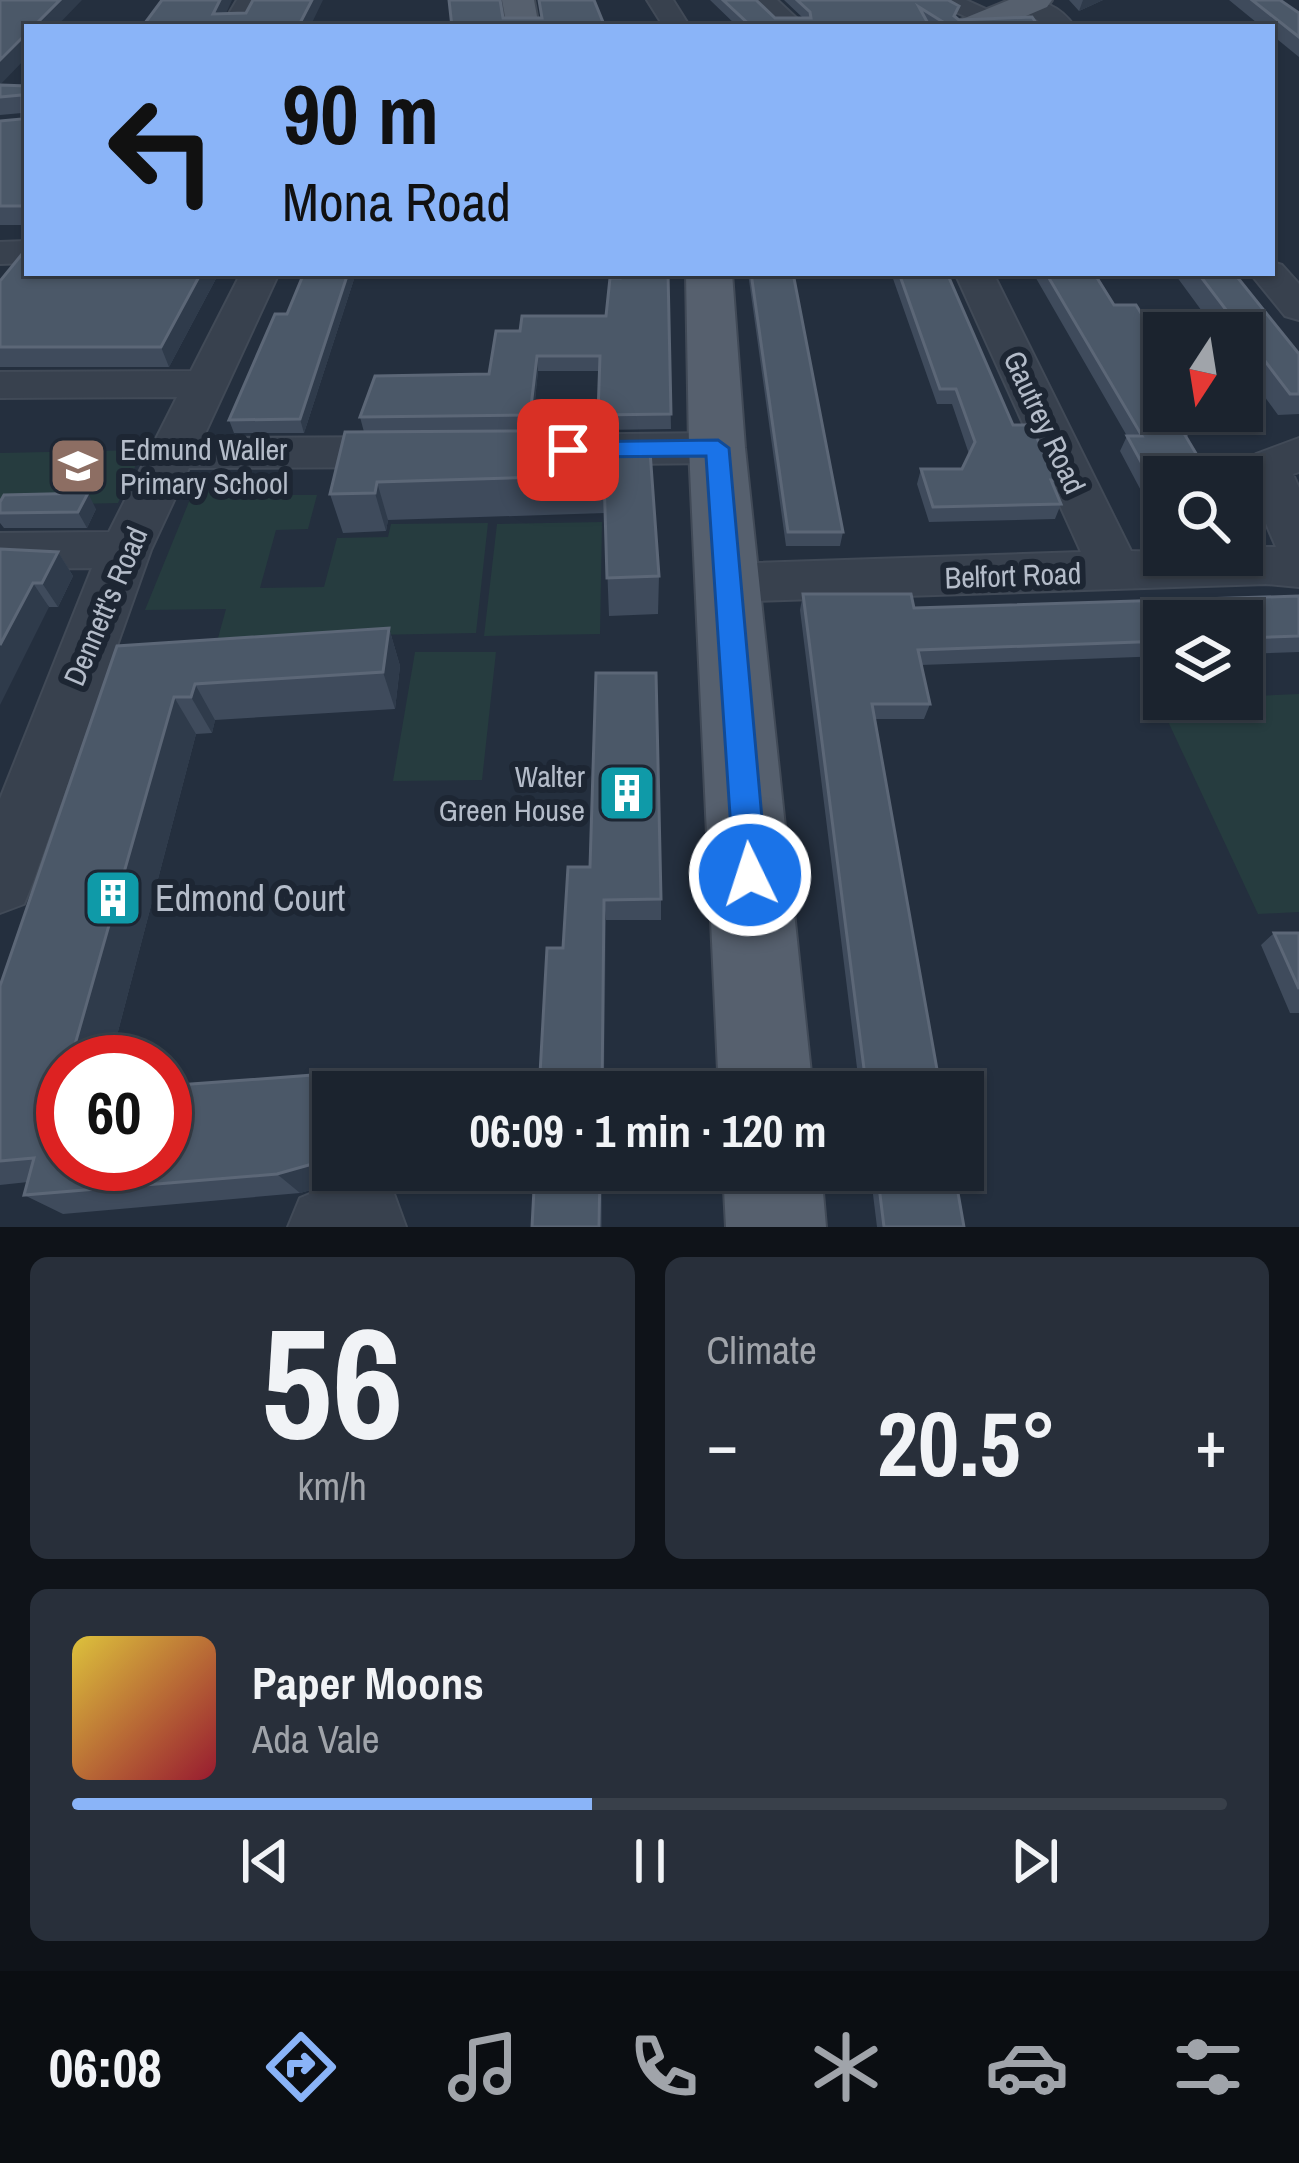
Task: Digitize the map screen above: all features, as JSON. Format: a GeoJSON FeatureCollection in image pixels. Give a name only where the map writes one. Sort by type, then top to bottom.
{"type":"FeatureCollection","features":[{"type":"Feature","properties":{"kind":"main road"},"geometry":{"type":"LineString","coordinates":[[709,276],[764,1071]]}},
{"type":"Feature","properties":{"kind":"main road"},"geometry":{"type":"LineString","coordinates":[[773,1191],[776,1227]]}},
{"type":"Feature","properties":{"kind":"street"},"geometry":{"type":"LineString","coordinates":[[761,0],[789,24]]}},
{"type":"Feature","properties":{"kind":"street"},"geometry":{"type":"LineString","coordinates":[[944,0],[1007,15],[1051,14],[1059,24]]}},
{"type":"Feature","properties":{"kind":"street","name":"Dennett's Road"},"geometry":{"type":"LineString","coordinates":[[0,882],[125,550],[259,276]]}},
{"type":"Feature","properties":{"kind":"street","name":"Gautrey Road"},"geometry":{"type":"LineString","coordinates":[[975,276],[1116,572]]}},
{"type":"Feature","properties":{"kind":"street"},"geometry":{"type":"LineString","coordinates":[[1272,276],[1299,308]]}},
{"type":"Feature","properties":{"kind":"street"},"geometry":{"type":"LineString","coordinates":[[0,385],[205,384]]}},
{"type":"Feature","properties":{"kind":"street"},"geometry":{"type":"LineString","coordinates":[[171,453],[718,448]]}},
{"type":"Feature","properties":{"kind":"street"},"geometry":{"type":"LineString","coordinates":[[1299,453],[1273,465],[1269,474],[1299,543]]}},
{"type":"Feature","properties":{"kind":"street"},"geometry":{"type":"LineString","coordinates":[[0,551],[125,550]]}},
{"type":"Feature","properties":{"kind":"street","name":"Belfort Road"},"geometry":{"type":"LineString","coordinates":[[728,584],[1266,565],[1299,568]]}},
{"type":"Feature","properties":{"kind":"street"},"geometry":{"type":"LineString","coordinates":[[328,1227],[365,1223],[365,1227]]}},
{"type":"Feature","properties":{"kind":"green space"},"geometry":{"type":"Polygon","coordinates":[[[143,450],[118,503],[0,506],[0,453],[143,450]]]}},
{"type":"Feature","properties":{"kind":"green space"},"geometry":{"type":"Polygon","coordinates":[[[290,475],[284,495],[317,495],[308,529],[276,530],[260,588],[324,587],[337,538],[388,537],[391,524],[488,523],[476,633],[218,638],[226,609],[145,610],[199,477],[290,475]]]}},
{"type":"Feature","properties":{"kind":"green space"},"geometry":{"type":"Polygon","coordinates":[[[602,522],[600,634],[484,636],[497,524],[602,522]]]}},
{"type":"Feature","properties":{"kind":"green space"},"geometry":{"type":"Polygon","coordinates":[[[415,652],[496,652],[482,780],[393,781],[415,652]]]}},
{"type":"Feature","properties":{"kind":"green space"},"geometry":{"type":"Polygon","coordinates":[[[1299,694],[1299,912],[1258,914],[1167,720],[1263,720],[1263,696],[1299,694]]]}},
{"type":"Feature","properties":{"kind":"building"},"geometry":{"type":"Polygon","coordinates":[[[0,0],[60,0],[36,24],[24,24],[24,36],[0,60],[0,0]]]}},
{"type":"Feature","properties":{"kind":"building"},"geometry":{"type":"Polygon","coordinates":[[[162,0],[220,0],[213,14],[246,13],[253,0],[312,0],[300,24],[144,24],[162,0]]]}},
{"type":"Feature","properties":{"kind":"building"},"geometry":{"type":"Polygon","coordinates":[[[449,0],[500,0],[503,18],[542,18],[539,0],[594,0],[604,24],[452,24],[449,0]]]}},
{"type":"Feature","properties":{"kind":"building"},"geometry":{"type":"Polygon","coordinates":[[[723,0],[756,0],[775,18],[811,18],[797,0],[948,0],[959,6],[954,16],[959,20],[1032,17],[1037,24],[946,24],[919,7],[928,24],[749,24],[723,0]]]}},
{"type":"Feature","properties":{"kind":"building"},"geometry":{"type":"Polygon","coordinates":[[[1252,0],[1280,0],[1299,13],[1299,37],[1252,0]]]}},
{"type":"Feature","properties":{"kind":"building"},"geometry":{"type":"Polygon","coordinates":[[[0,85],[24,86],[24,206],[0,206],[0,121],[22,119],[22,95],[0,97],[0,85]]]}},
{"type":"Feature","properties":{"kind":"building"},"geometry":{"type":"Polygon","coordinates":[[[24,252],[24,276],[199,276],[161,347],[0,347],[0,281],[24,252]]]}},
{"type":"Feature","properties":{"kind":"building"},"geometry":{"type":"Polygon","coordinates":[[[303,276],[347,276],[300,419],[229,420],[275,314],[287,314],[303,276]]]}},
{"type":"Feature","properties":{"kind":"building"},"geometry":{"type":"Polygon","coordinates":[[[668,276],[671,414],[598,415],[600,356],[537,356],[530,415],[360,417],[375,376],[489,374],[496,331],[520,331],[522,316],[606,316],[610,278],[668,276]]]}},
{"type":"Feature","properties":{"kind":"building"},"geometry":{"type":"Polygon","coordinates":[[[751,276],[794,276],[843,532],[788,532],[751,276]]]}},
{"type":"Feature","properties":{"kind":"building"},"geometry":{"type":"Polygon","coordinates":[[[900,276],[948,276],[1013,425],[1031,425],[1056,480],[1051,480],[1061,504],[933,507],[921,469],[962,469],[975,442],[956,389],[940,389],[900,276]]]}},
{"type":"Feature","properties":{"kind":"building"},"geometry":{"type":"Polygon","coordinates":[[[1048,276],[1096,276],[1114,305],[1136,305],[1143,316],[1143,432],[1183,432],[1197,456],[1143,456],[1143,465],[1127,436],[1142,436],[1048,276]]]}},
{"type":"Feature","properties":{"kind":"building"},"geometry":{"type":"Polygon","coordinates":[[[1200,276],[1236,276],[1299,354],[1299,394],[1290,394],[1263,358],[1263,312],[1228,312],[1200,276]]]}},
{"type":"Feature","properties":{"kind":"building"},"geometry":{"type":"Polygon","coordinates":[[[523,431],[521,444],[604,442],[605,453],[650,451],[659,576],[607,578],[604,475],[377,482],[375,493],[330,494],[345,432],[523,431]]]}},
{"type":"Feature","properties":{"kind":"building"},"geometry":{"type":"Polygon","coordinates":[[[88,493],[78,512],[0,513],[4,495],[88,493]]]}},
{"type":"Feature","properties":{"kind":"building"},"geometry":{"type":"Polygon","coordinates":[[[0,549],[58,552],[42,583],[33,583],[0,645],[0,549]]]}},
{"type":"Feature","properties":{"kind":"building"},"geometry":{"type":"Polygon","coordinates":[[[803,594],[911,594],[914,608],[1143,601],[1143,642],[918,650],[930,704],[872,704],[937,1071],[864,1071],[803,594]]]}},
{"type":"Feature","properties":{"kind":"building"},"geometry":{"type":"Polygon","coordinates":[[[1299,596],[1299,636],[1263,637],[1263,600],[1171,600],[1299,596]]]}},
{"type":"Feature","properties":{"kind":"building"},"geometry":{"type":"Polygon","coordinates":[[[389,628],[383,672],[195,684],[191,697],[174,697],[78,1035],[36,1035],[36,1191],[72,1191],[24,1195],[34,1158],[0,1161],[0,986],[117,646],[389,628]]]}},
{"type":"Feature","properties":{"kind":"building"},"geometry":{"type":"Polygon","coordinates":[[[596,673],[656,673],[661,899],[604,900],[602,1071],[540,1071],[547,948],[563,948],[568,867],[590,867],[596,673]]]}},
{"type":"Feature","properties":{"kind":"building"},"geometry":{"type":"Polygon","coordinates":[[[1274,933],[1299,933],[1299,989],[1274,933]]]}},
{"type":"Feature","properties":{"kind":"building"},"geometry":{"type":"Polygon","coordinates":[[[312,1075],[312,1164],[277,1174],[192,1181],[192,1084],[312,1075]]]}},
{"type":"Feature","properties":{"kind":"building"},"geometry":{"type":"Polygon","coordinates":[[[534,1191],[600,1191],[599,1227],[532,1227],[534,1191]]]}},
{"type":"Feature","properties":{"kind":"building"},"geometry":{"type":"Polygon","coordinates":[[[880,1191],[958,1191],[964,1227],[884,1227],[880,1191]]]}},
{"type":"Feature","properties":{"kind":"place","name":"Edmund Waller Primary School"},"geometry":{"type":"Point","coordinates":[78,466]}},
{"type":"Feature","properties":{"kind":"place","name":"Walter Green House"},"geometry":{"type":"Point","coordinates":[627,793]}},
{"type":"Feature","properties":{"kind":"place","name":"Edmond Court"},"geometry":{"type":"Point","coordinates":[113,898]}},
{"type":"Feature","properties":{"kind":"route"},"geometry":{"type":"LineString","coordinates":[[568,450],[718,448],[750,875]]}}]}
